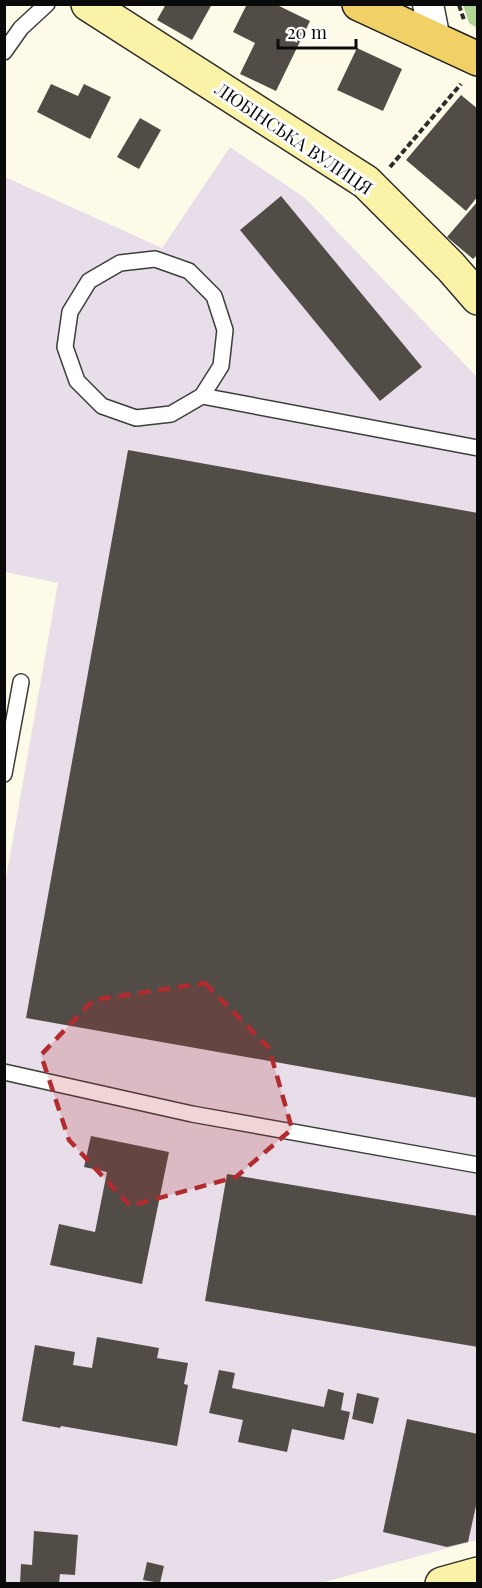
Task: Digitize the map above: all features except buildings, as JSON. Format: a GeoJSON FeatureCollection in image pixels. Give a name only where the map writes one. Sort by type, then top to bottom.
{"type":"FeatureCollection","features":[{"type":"Feature","properties":{"kind":"main road","name":"ЛЮБІНСЬКА ВУЛИЦЯ"},"geometry":{"type":"LineString","coordinates":[[88,4],[366,182],[451,267],[477,298]]}},
{"type":"Feature","properties":{"kind":"main road"},"geometry":{"type":"LineString","coordinates":[[359,4],[435,40],[471,70]]}},
{"type":"Feature","properties":{"kind":"main road"},"geometry":{"type":"LineString","coordinates":[[442,1584],[477,1574]]}},
{"type":"Feature","properties":{"kind":"street"},"geometry":{"type":"LineString","coordinates":[[428,4],[435,40]]}},
{"type":"Feature","properties":{"kind":"lane"},"geometry":{"type":"LineString","coordinates":[[4,52],[21,28],[47,4]]}},
{"type":"Feature","properties":{"kind":"lane"},"geometry":{"type":"LineString","coordinates":[[202,396],[221,366],[225,330],[214,296],[189,271],[155,259],[120,262],[89,281],[70,312],[65,347],[77,381],[102,406],[136,418],[171,414],[202,396],[477,448]]}},
{"type":"Feature","properties":{"kind":"lane"},"geometry":{"type":"LineString","coordinates":[[4,774],[21,682]]}},
{"type":"Feature","properties":{"kind":"lane"},"geometry":{"type":"LineString","coordinates":[[4,1072],[192,1114],[477,1165]]}},
{"type":"Feature","properties":{"kind":"path"},"geometry":{"type":"LineString","coordinates":[[388,170],[471,70]]}},
{"type":"Feature","properties":{"kind":"highlighted area"},"geometry":{"type":"Polygon","coordinates":[[[205,983],[269,1048],[292,1129],[236,1177],[130,1206],[69,1140],[41,1055],[93,1000],[205,983]]]}},
{"type":"Feature","properties":{"kind":"shaded area"},"geometry":{"type":"Polygon","coordinates":[[[230,147],[305,198],[477,377],[477,1540],[321,1583],[5,1583],[5,884],[58,583],[5,572],[5,177],[162,248],[230,147]]]}},
{"type":"Feature","properties":{"kind":"green space"},"geometry":{"type":"Polygon","coordinates":[[[463,5],[477,5],[477,28],[469,23],[463,5]]]}}]}
